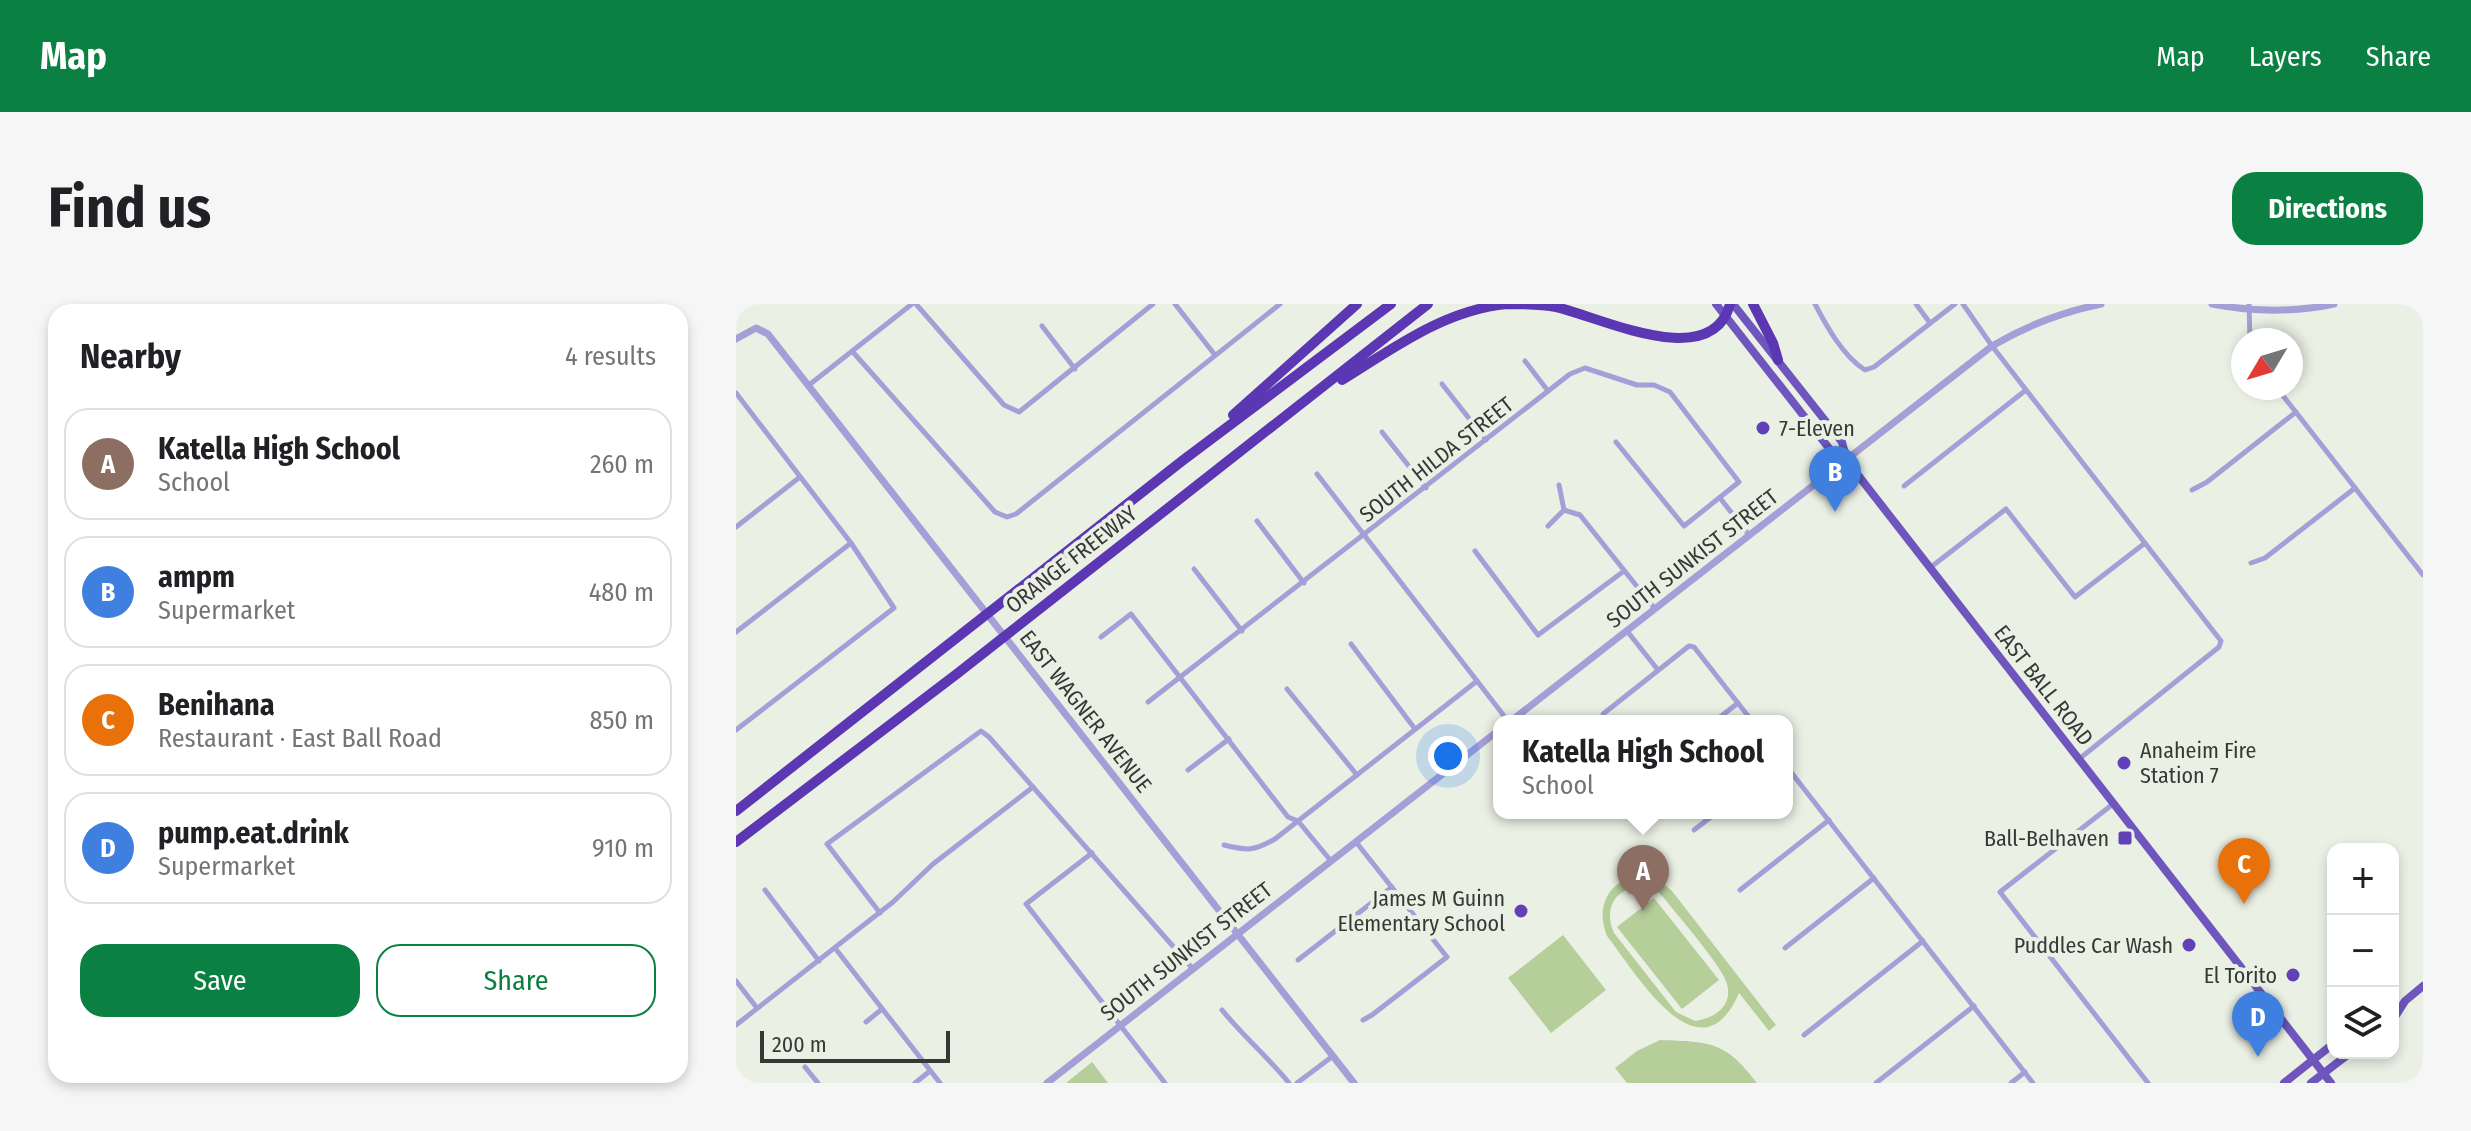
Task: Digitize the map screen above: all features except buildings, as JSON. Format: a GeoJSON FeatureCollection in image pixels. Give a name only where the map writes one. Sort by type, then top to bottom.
{"type":"FeatureCollection","features":[{"type":"Feature","properties":{"kind":"highway"},"geometry":{"type":"LineString","coordinates":[[1182,461],[1357,304]]}},
{"type":"Feature","properties":{"kind":"highway","name":"ORANGE FREEWAY"},"geometry":{"type":"LineString","coordinates":[[736,811],[1182,461],[1391,304]]}},
{"type":"Feature","properties":{"kind":"highway","name":"ORANGE FREEWAY"},"geometry":{"type":"LineString","coordinates":[[736,842],[958,673],[1428,304]]}},
{"type":"Feature","properties":{"kind":"highway"},"geometry":{"type":"LineString","coordinates":[[1303,404],[1426,329],[1488,307],[1510,304],[1556,307],[1676,339],[1703,335],[1727,317],[1732,304]]}},
{"type":"Feature","properties":{"kind":"highway"},"geometry":{"type":"LineString","coordinates":[[1753,304],[1778,360]]}},
{"type":"Feature","properties":{"kind":"main road","name":"EAST BALL ROAD"},"geometry":{"type":"LineString","coordinates":[[1716,304],[1832,452],[1847,461],[2331,1083]]}},
{"type":"Feature","properties":{"kind":"main road","name":"EAST BALL ROAD"},"geometry":{"type":"LineString","coordinates":[[1732,304],[1842,442],[1847,461]]}},
{"type":"Feature","properties":{"kind":"main road"},"geometry":{"type":"LineString","coordinates":[[2399,1010],[2423,986]]}},
{"type":"Feature","properties":{"kind":"main road"},"geometry":{"type":"LineString","coordinates":[[2399,1002],[2405,1001]]}},
{"type":"Feature","properties":{"kind":"main road"},"geometry":{"type":"LineString","coordinates":[[2284,1083],[2327,1049]]}},
{"type":"Feature","properties":{"kind":"main road"},"geometry":{"type":"LineString","coordinates":[[2311,1083],[2342,1059]]}},
{"type":"Feature","properties":{"kind":"street"},"geometry":{"type":"LineString","coordinates":[[809,385],[914,304],[1004,405],[1016,412],[1023,410],[1153,304]]}},
{"type":"Feature","properties":{"kind":"street"},"geometry":{"type":"LineString","coordinates":[[1175,304],[1215,355]]}},
{"type":"Feature","properties":{"kind":"street"},"geometry":{"type":"LineString","coordinates":[[1815,304],[1827,327],[1856,365],[1865,370],[1874,367],[1955,304]]}},
{"type":"Feature","properties":{"kind":"street"},"geometry":{"type":"LineString","coordinates":[[1916,304],[1930,323]]}},
{"type":"Feature","properties":{"kind":"street"},"geometry":{"type":"LineString","coordinates":[[1963,304],[1992,346],[2221,641],[2219,647],[2079,759]]}},
{"type":"Feature","properties":{"kind":"street","name":"SOUTH SUNKIST STREET"},"geometry":{"type":"LineString","coordinates":[[1517,715],[1992,346],[2071,310],[2101,304]]}},
{"type":"Feature","properties":{"kind":"street"},"geometry":{"type":"LineString","coordinates":[[2212,304],[2291,311],[2334,304]]}},
{"type":"Feature","properties":{"kind":"street"},"geometry":{"type":"LineString","coordinates":[[852,351],[992,509],[1005,517],[1016,514],[1276,305]]}},
{"type":"Feature","properties":{"kind":"street"},"geometry":{"type":"LineString","coordinates":[[2249,307],[2250,328]]}},
{"type":"Feature","properties":{"kind":"street"},"geometry":{"type":"LineString","coordinates":[[1042,326],[1075,369]]}},
{"type":"Feature","properties":{"kind":"street","name":"EAST WAGNER AVENUE"},"geometry":{"type":"LineString","coordinates":[[736,339],[756,328],[768,334],[1354,1083]]}},
{"type":"Feature","properties":{"kind":"street"},"geometry":{"type":"LineString","coordinates":[[1525,361],[1548,391]]}},
{"type":"Feature","properties":{"kind":"street","name":"SOUTH HILDA STREET"},"geometry":{"type":"LineString","coordinates":[[1148,702],[1570,374],[1585,368],[1670,392],[1739,482],[1720,498]]}},
{"type":"Feature","properties":{"kind":"street"},"geometry":{"type":"LineString","coordinates":[[1442,384],[1486,440]]}},
{"type":"Feature","properties":{"kind":"street"},"geometry":{"type":"LineString","coordinates":[[1904,486],[2026,390]]}},
{"type":"Feature","properties":{"kind":"street"},"geometry":{"type":"LineString","coordinates":[[736,393],[851,543],[894,608],[736,730]]}},
{"type":"Feature","properties":{"kind":"street"},"geometry":{"type":"LineString","coordinates":[[2286,400],[2423,575]]}},
{"type":"Feature","properties":{"kind":"street"},"geometry":{"type":"LineString","coordinates":[[2192,490],[2207,482],[2296,412]]}},
{"type":"Feature","properties":{"kind":"street"},"geometry":{"type":"LineString","coordinates":[[1382,432],[1426,488]]}},
{"type":"Feature","properties":{"kind":"street"},"geometry":{"type":"LineString","coordinates":[[1616,442],[1684,526],[1720,498],[1750,536]]}},
{"type":"Feature","properties":{"kind":"street"},"geometry":{"type":"LineString","coordinates":[[1317,474],[1504,715]]}},
{"type":"Feature","properties":{"kind":"street"},"geometry":{"type":"LineString","coordinates":[[736,527],[800,477]]}},
{"type":"Feature","properties":{"kind":"street"},"geometry":{"type":"LineString","coordinates":[[1559,485],[1564,510]]}},
{"type":"Feature","properties":{"kind":"street"},"geometry":{"type":"LineString","coordinates":[[2251,563],[2265,558],[2355,488]]}},
{"type":"Feature","properties":{"kind":"street"},"geometry":{"type":"LineString","coordinates":[[1930,568],[2006,509],[2075,597],[2145,543]]}},
{"type":"Feature","properties":{"kind":"street"},"geometry":{"type":"LineString","coordinates":[[1548,526],[1564,510]]}},
{"type":"Feature","properties":{"kind":"street"},"geometry":{"type":"LineString","coordinates":[[1564,510],[1580,515],[1655,609]]}},
{"type":"Feature","properties":{"kind":"street"},"geometry":{"type":"LineString","coordinates":[[1257,521],[1304,583]]}},
{"type":"Feature","properties":{"kind":"street"},"geometry":{"type":"LineString","coordinates":[[736,632],[851,543]]}},
{"type":"Feature","properties":{"kind":"street"},"geometry":{"type":"LineString","coordinates":[[1475,551],[1538,635],[1624,571]]}},
{"type":"Feature","properties":{"kind":"street"},"geometry":{"type":"LineString","coordinates":[[1194,569],[1242,631]]}},
{"type":"Feature","properties":{"kind":"street"},"geometry":{"type":"LineString","coordinates":[[1101,637],[1131,614],[1288,817],[1298,821],[1331,861]]}},
{"type":"Feature","properties":{"kind":"street"},"geometry":{"type":"LineString","coordinates":[[1627,631],[1658,670]]}},
{"type":"Feature","properties":{"kind":"street"},"geometry":{"type":"LineString","coordinates":[[1351,644],[1415,729]]}},
{"type":"Feature","properties":{"kind":"street"},"geometry":{"type":"LineString","coordinates":[[1603,714],[1689,646],[1694,647],[1747,715]]}},
{"type":"Feature","properties":{"kind":"street"},"geometry":{"type":"LineString","coordinates":[[1224,845],[1256,850],[1298,821],[1477,681]]}},
{"type":"Feature","properties":{"kind":"street"},"geometry":{"type":"LineString","coordinates":[[1287,689],[1357,775]]}},
{"type":"Feature","properties":{"kind":"street"},"geometry":{"type":"LineString","coordinates":[[1723,715],[1738,703]]}},
{"type":"Feature","properties":{"kind":"street"},"geometry":{"type":"LineString","coordinates":[[880,913],[827,844],[981,731],[1193,969]]}},
{"type":"Feature","properties":{"kind":"street","name":"SOUTH SUNKIST STREET"},"geometry":{"type":"LineString","coordinates":[[1047,1083],[1493,735]]}},
{"type":"Feature","properties":{"kind":"street"},"geometry":{"type":"LineString","coordinates":[[1188,770],[1229,739]]}},
{"type":"Feature","properties":{"kind":"street"},"geometry":{"type":"LineString","coordinates":[[1793,775],[2033,1083]]}},
{"type":"Feature","properties":{"kind":"street"},"geometry":{"type":"LineString","coordinates":[[736,1025],[880,913],[933,864],[1033,787]]}},
{"type":"Feature","properties":{"kind":"street"},"geometry":{"type":"LineString","coordinates":[[2113,804],[2000,892],[2148,1083]]}},
{"type":"Feature","properties":{"kind":"street"},"geometry":{"type":"LineString","coordinates":[[1694,830],[1708,819]]}},
{"type":"Feature","properties":{"kind":"street"},"geometry":{"type":"LineString","coordinates":[[1740,890],[1829,820]]}},
{"type":"Feature","properties":{"kind":"street"},"geometry":{"type":"LineString","coordinates":[[1356,842],[1447,957],[1363,1020]]}},
{"type":"Feature","properties":{"kind":"street"},"geometry":{"type":"LineString","coordinates":[[1092,853],[1026,904],[1165,1083]]}},
{"type":"Feature","properties":{"kind":"street"},"geometry":{"type":"LineString","coordinates":[[1785,948],[1874,878]]}},
{"type":"Feature","properties":{"kind":"street"},"geometry":{"type":"LineString","coordinates":[[1298,960],[1392,887]]}},
{"type":"Feature","properties":{"kind":"street"},"geometry":{"type":"LineString","coordinates":[[765,890],[819,961]]}},
{"type":"Feature","properties":{"kind":"street"},"geometry":{"type":"LineString","coordinates":[[1804,1035],[1923,941]]}},
{"type":"Feature","properties":{"kind":"street"},"geometry":{"type":"LineString","coordinates":[[835,948],[940,1083]]}},
{"type":"Feature","properties":{"kind":"street"},"geometry":{"type":"LineString","coordinates":[[736,981],[757,1008]]}},
{"type":"Feature","properties":{"kind":"street"},"geometry":{"type":"LineString","coordinates":[[1876,1083],[1974,1006]]}},
{"type":"Feature","properties":{"kind":"street"},"geometry":{"type":"LineString","coordinates":[[866,1022],[882,1009]]}},
{"type":"Feature","properties":{"kind":"street"},"geometry":{"type":"LineString","coordinates":[[1222,1010],[1289,1083]]}},
{"type":"Feature","properties":{"kind":"street"},"geometry":{"type":"LineString","coordinates":[[1297,1083],[1333,1056]]}},
{"type":"Feature","properties":{"kind":"street"},"geometry":{"type":"LineString","coordinates":[[805,1067],[818,1083]]}},
{"type":"Feature","properties":{"kind":"street"},"geometry":{"type":"LineString","coordinates":[[915,1083],[930,1071]]}},
{"type":"Feature","properties":{"kind":"street"},"geometry":{"type":"LineString","coordinates":[[2011,1083],[2025,1072]]}},
{"type":"Feature","properties":{"kind":"green space"},"geometry":{"type":"Polygon","coordinates":[[[1636,876],[1651,878],[1672,891],[1776,1025],[1769,1031],[1739,993],[1723,1018],[1706,1027],[1688,1024],[1669,1012],[1651,994],[1607,936],[1603,916],[1606,898],[1626,879],[1636,876]],[[1638,886],[1622,892],[1611,909],[1614,933],[1676,1012],[1695,1021],[1709,1017],[1725,1005],[1728,992],[1724,976],[1657,891],[1638,886]]]}},
{"type":"Feature","properties":{"kind":"green space"},"geometry":{"type":"Polygon","coordinates":[[[1654,898],[1719,980],[1682,1009],[1617,927],[1654,898]]]}},
{"type":"Feature","properties":{"kind":"green space"},"geometry":{"type":"Polygon","coordinates":[[[1563,935],[1606,990],[1551,1033],[1508,978],[1563,935]]]}},
{"type":"Feature","properties":{"kind":"green space"},"geometry":{"type":"Polygon","coordinates":[[[1660,1040],[1716,1046],[1736,1059],[1757,1083],[1627,1083],[1615,1068],[1637,1051],[1660,1040]]]}},
{"type":"Feature","properties":{"kind":"green space"},"geometry":{"type":"Polygon","coordinates":[[[1092,1062],[1108,1083],[1066,1083],[1092,1062]]]}},
{"type":"Feature","properties":{"kind":"place","name":"7-Eleven"},"geometry":{"type":"Point","coordinates":[1763,428]}},
{"type":"Feature","properties":{"kind":"place","name":"ampm"},"geometry":{"type":"Point","coordinates":[1835,512]}},
{"type":"Feature","properties":{"kind":"place","name":"Anaheim Fire Station 7"},"geometry":{"type":"Point","coordinates":[2124,763]}},
{"type":"Feature","properties":{"kind":"place","name":"Ball-Belhaven"},"geometry":{"type":"Point","coordinates":[2125,838]}},
{"type":"Feature","properties":{"kind":"place","name":"Benihana"},"geometry":{"type":"Point","coordinates":[2244,904]}},
{"type":"Feature","properties":{"kind":"place","name":"James M Guinn Elementary School"},"geometry":{"type":"Point","coordinates":[1521,911]}},
{"type":"Feature","properties":{"kind":"place","name":"Katella High School"},"geometry":{"type":"Point","coordinates":[1643,911]}},
{"type":"Feature","properties":{"kind":"place","name":"Puddles Car Wash"},"geometry":{"type":"Point","coordinates":[2189,945]}},
{"type":"Feature","properties":{"kind":"place","name":"El Torito"},"geometry":{"type":"Point","coordinates":[2293,975]}},
{"type":"Feature","properties":{"kind":"place","name":"pump.eat.drink"},"geometry":{"type":"Point","coordinates":[2258,1057]}}]}
